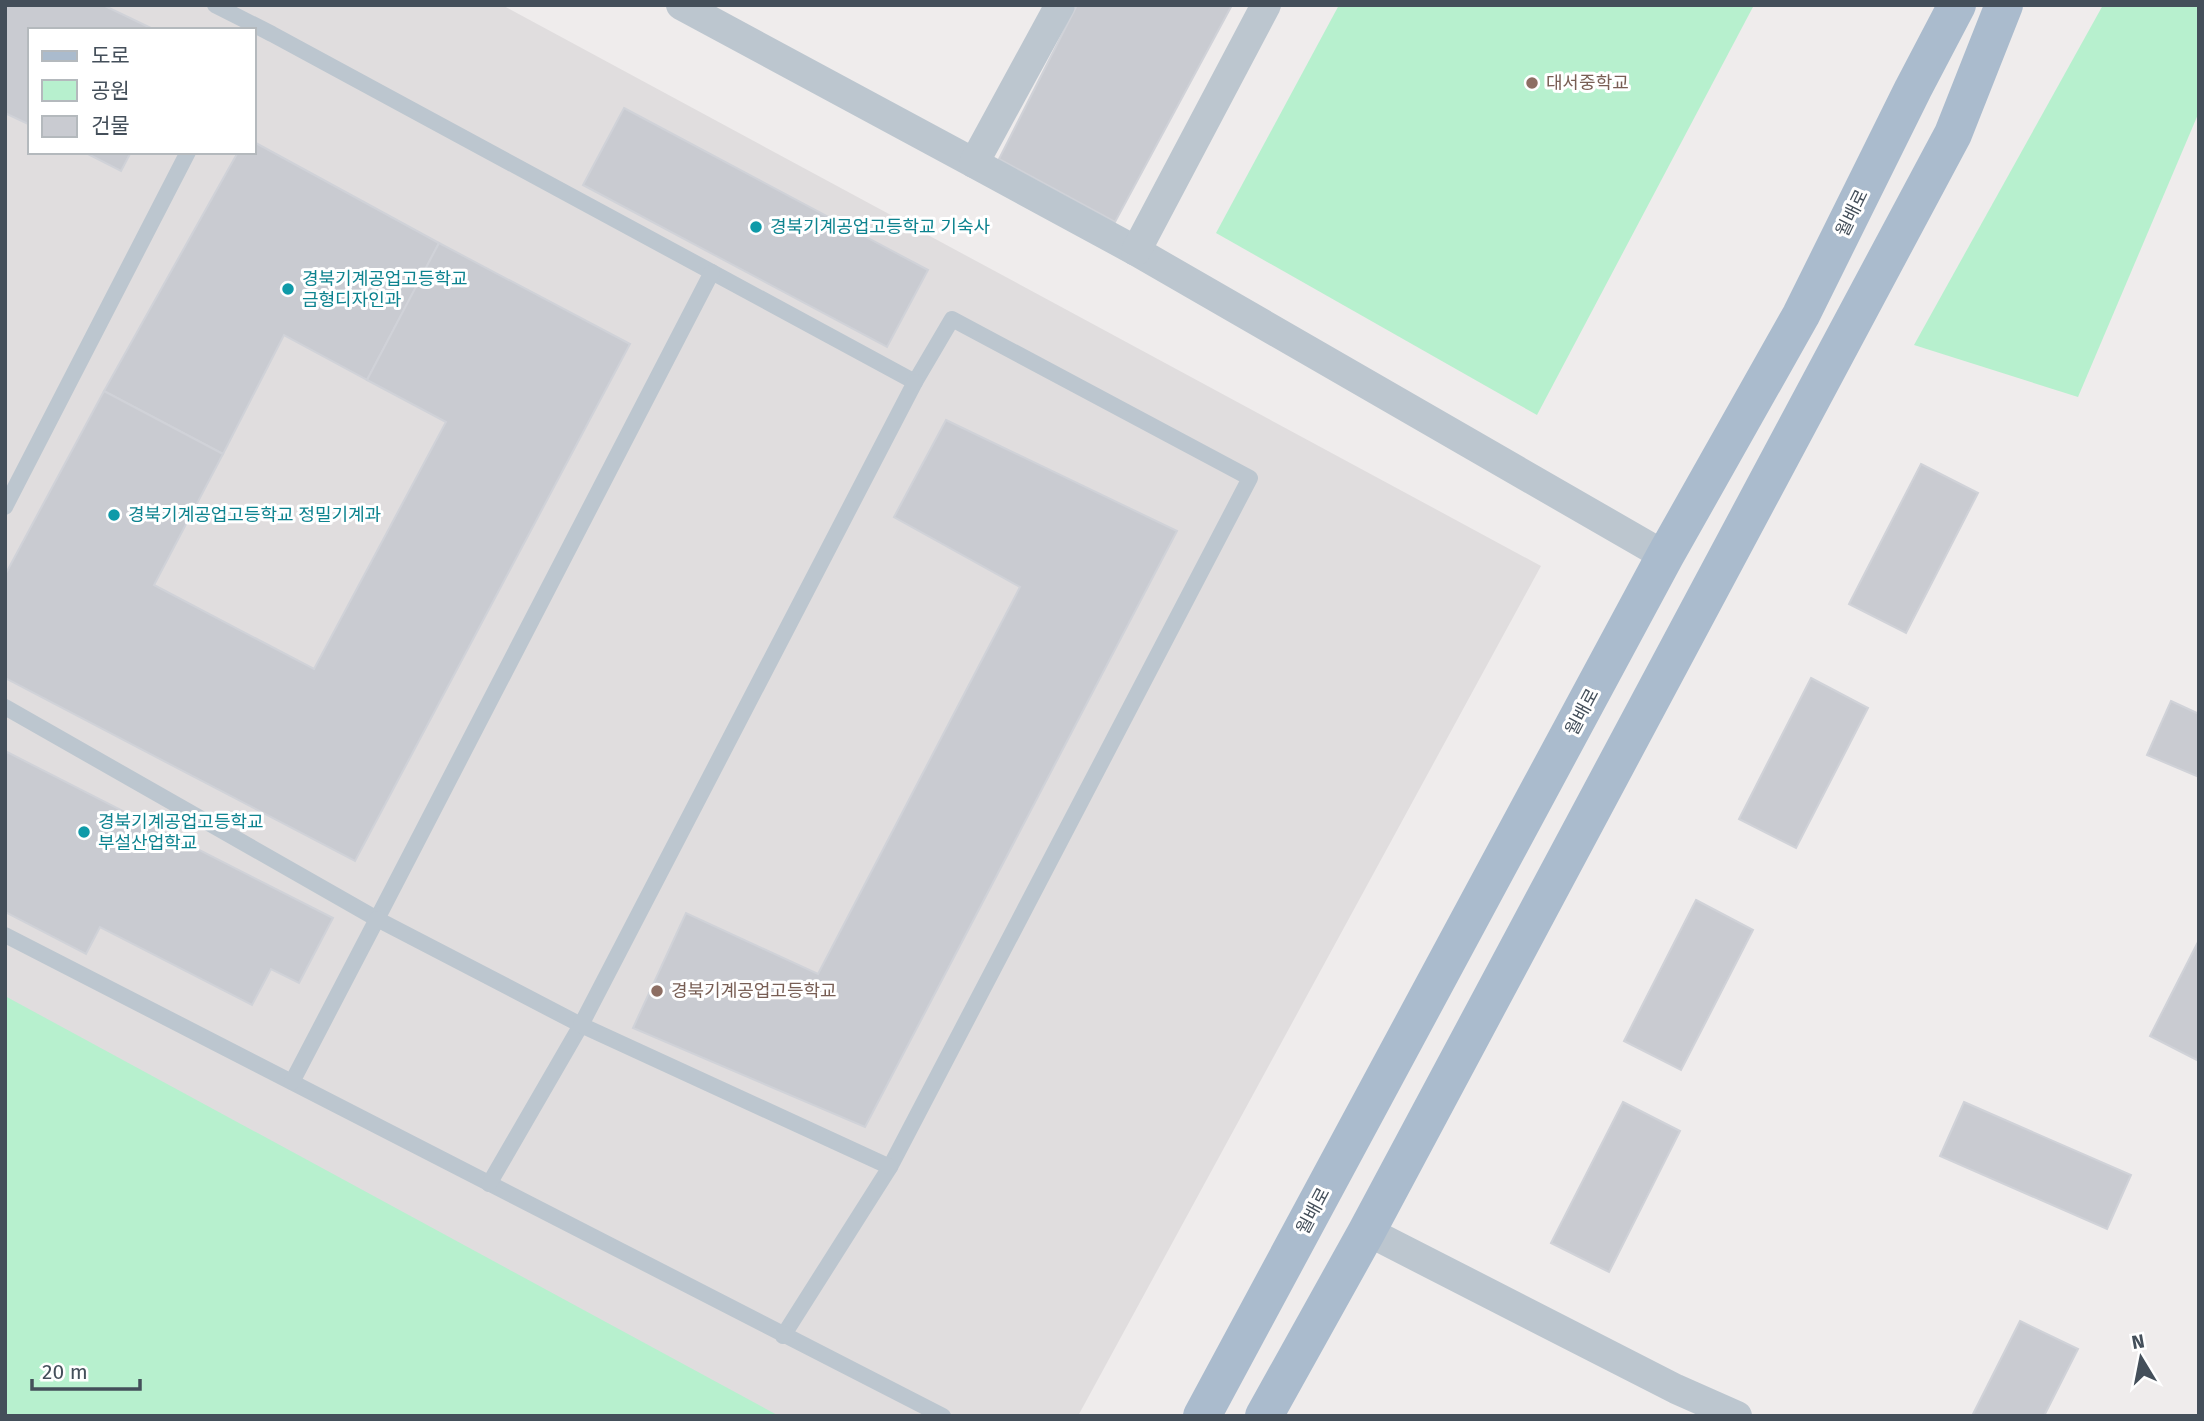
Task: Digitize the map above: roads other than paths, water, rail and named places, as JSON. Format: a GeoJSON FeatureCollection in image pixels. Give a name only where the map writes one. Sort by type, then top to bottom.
{"type":"FeatureCollection","features":[{"type":"Feature","properties":{"kind":"main road","name":"월배로"},"geometry":{"type":"LineString","coordinates":[[1202,1416],[1665,556],[1801,315],[1957,5]]}},
{"type":"Feature","properties":{"kind":"main road"},"geometry":{"type":"LineString","coordinates":[[1264,1416],[1367,1231],[1953,134],[2004,5]]}},
{"type":"Feature","properties":{"kind":"street"},"geometry":{"type":"LineString","coordinates":[[681,5],[1136,251],[1665,556]]}},
{"type":"Feature","properties":{"kind":"street"},"geometry":{"type":"LineString","coordinates":[[974,163],[1060,5]]}},
{"type":"Feature","properties":{"kind":"street"},"geometry":{"type":"LineString","coordinates":[[1136,251],[1266,5]]}},
{"type":"Feature","properties":{"kind":"street"},"geometry":{"type":"LineString","coordinates":[[1367,1231],[1676,1389],[1737,1416]]}},
{"type":"Feature","properties":{"kind":"lane"},"geometry":{"type":"LineString","coordinates":[[215,5],[253,27]]}},
{"type":"Feature","properties":{"kind":"lane"},"geometry":{"type":"LineString","coordinates":[[256,29],[915,382]]}},
{"type":"Feature","properties":{"kind":"lane"},"geometry":{"type":"LineString","coordinates":[[5,507],[187,154]]}},
{"type":"Feature","properties":{"kind":"lane"},"geometry":{"type":"LineString","coordinates":[[292,1082],[712,272]]}},
{"type":"Feature","properties":{"kind":"lane"},"geometry":{"type":"LineString","coordinates":[[489,1184],[581,1025],[915,382],[952,319],[1251,478],[890,1167],[783,1336]]}},
{"type":"Feature","properties":{"kind":"lane"},"geometry":{"type":"LineString","coordinates":[[5,707],[377,919],[581,1025],[890,1167]]}},
{"type":"Feature","properties":{"kind":"lane"},"geometry":{"type":"LineString","coordinates":[[5,935],[943,1416]]}},
{"type":"Feature","properties":{"kind":"place","name":"대서중학교"},"geometry":{"type":"Point","coordinates":[1532,83]}},
{"type":"Feature","properties":{"kind":"place","name":"경북기계공업고등학교 기숙사"},"geometry":{"type":"Point","coordinates":[756,227]}},
{"type":"Feature","properties":{"kind":"place","name":"경북기계공업고등학교 금형디자인과"},"geometry":{"type":"Point","coordinates":[288,289]}},
{"type":"Feature","properties":{"kind":"place","name":"경북기계공업고등학교 정밀기계과"},"geometry":{"type":"Point","coordinates":[114,515]}},
{"type":"Feature","properties":{"kind":"place","name":"경북기계공업고등학교 부설산업학교"},"geometry":{"type":"Point","coordinates":[84,832]}},
{"type":"Feature","properties":{"kind":"place","name":"경북기계공업고등학교"},"geometry":{"type":"Point","coordinates":[657,991]}}]}
